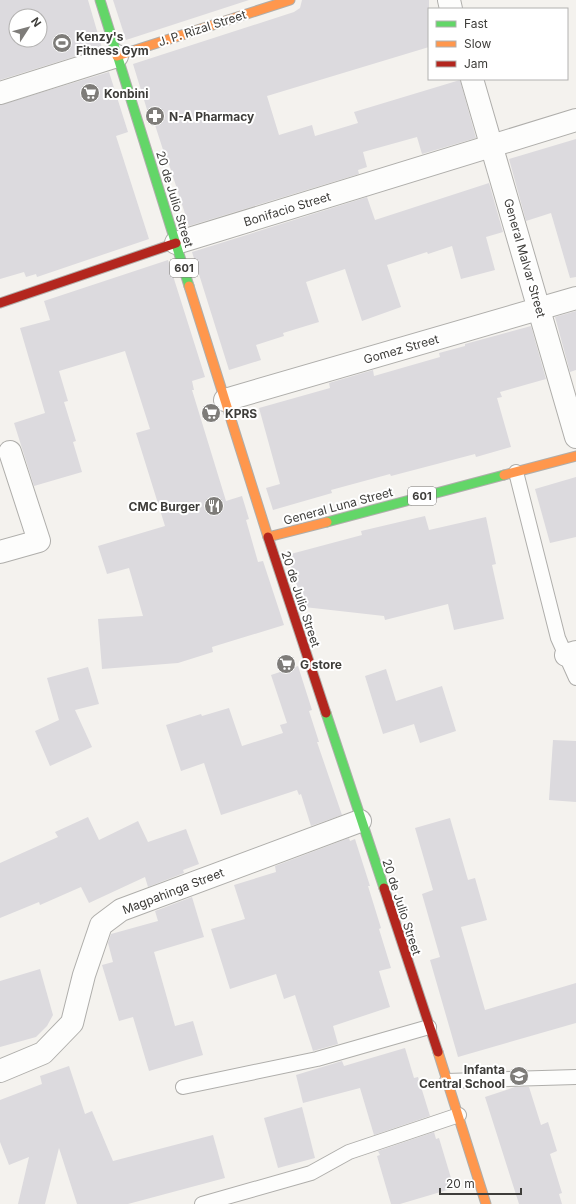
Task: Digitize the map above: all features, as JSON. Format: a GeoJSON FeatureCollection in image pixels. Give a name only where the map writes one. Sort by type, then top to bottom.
{"type":"FeatureCollection","features":[{"type":"Feature","properties":{"kind":"street","name":"20 de Julio Street"},"geometry":{"type":"LineString","coordinates":[[100,0],[268,537],[360,821],[459,1115],[486,1204]]}},
{"type":"Feature","properties":{"kind":"street","name":"J. P. Rizal Street"},"geometry":{"type":"LineString","coordinates":[[0,93],[290,0]]}},
{"type":"Feature","properties":{"kind":"street","name":"General Malvar Street"},"geometry":{"type":"LineString","coordinates":[[472,80],[576,436]]}},
{"type":"Feature","properties":{"kind":"street","name":"Bonifacio Street"},"geometry":{"type":"LineString","coordinates":[[0,303],[176,242],[576,120]]}},
{"type":"Feature","properties":{"kind":"street","name":"Gomez Street"},"geometry":{"type":"LineString","coordinates":[[225,400],[576,298]]}},
{"type":"Feature","properties":{"kind":"street"},"geometry":{"type":"LineString","coordinates":[[0,552],[39,541],[10,452]]}},
{"type":"Feature","properties":{"kind":"street","name":"General Luna Street"},"geometry":{"type":"LineString","coordinates":[[268,537],[576,456]]}},
{"type":"Feature","properties":{"kind":"street","name":"Magpahinga Street"},"geometry":{"type":"LineString","coordinates":[[0,1071],[43,1053],[72,1023],[84,975],[101,925],[121,910],[360,821]]}},
{"type":"Feature","properties":{"kind":"lane"},"geometry":{"type":"LineString","coordinates":[[516,472],[558,638],[571,653],[576,678]]}},
{"type":"Feature","properties":{"kind":"lane"},"geometry":{"type":"LineString","coordinates":[[183,1088],[317,1059],[429,1026]]}},
{"type":"Feature","properties":{"kind":"lane"},"geometry":{"type":"LineString","coordinates":[[447,1081],[576,1077]]}},
{"type":"Feature","properties":{"kind":"lane"},"geometry":{"type":"LineString","coordinates":[[202,1204],[312,1173],[349,1152],[459,1115]]}},
{"type":"Feature","properties":{"kind":"building"},"geometry":{"type":"Polygon","coordinates":[[[0,0],[88,0],[102,48],[0,80],[0,0]]]}},
{"type":"Feature","properties":{"kind":"building"},"geometry":{"type":"Polygon","coordinates":[[[113,0],[249,0],[126,40],[113,0]]]}},
{"type":"Feature","properties":{"kind":"building"},"geometry":{"type":"Polygon","coordinates":[[[302,0],[429,0],[428,47],[267,96],[279,135],[312,125],[315,136],[358,123],[354,112],[460,80],[476,138],[422,154],[417,137],[363,152],[367,167],[358,170],[359,174],[189,226],[155,125],[152,126],[133,64],[294,12],[300,8],[302,0]]]}},
{"type":"Feature","properties":{"kind":"building"},"geometry":{"type":"Polygon","coordinates":[[[109,72],[128,132],[116,136],[149,239],[37,277],[36,274],[26,277],[24,272],[0,279],[0,105],[109,72]]]}},
{"type":"Feature","properties":{"kind":"building"},"geometry":{"type":"Polygon","coordinates":[[[576,139],[576,277],[570,278],[551,213],[526,221],[509,159],[576,139]]]}},
{"type":"Feature","properties":{"kind":"building"},"geometry":{"type":"Polygon","coordinates":[[[489,183],[503,232],[486,237],[495,270],[461,279],[452,246],[428,254],[427,252],[387,265],[401,307],[362,321],[345,269],[306,282],[319,322],[283,333],[284,336],[256,345],[261,360],[229,370],[192,252],[367,197],[375,220],[489,183]]]}},
{"type":"Feature","properties":{"kind":"building"},"geometry":{"type":"Polygon","coordinates":[[[168,260],[205,377],[192,381],[194,390],[192,390],[226,501],[242,496],[249,519],[246,520],[258,562],[263,561],[284,625],[212,647],[213,652],[178,663],[102,669],[98,619],[143,616],[129,568],[107,574],[98,546],[165,526],[136,433],[150,429],[125,351],[59,371],[68,401],[64,402],[76,441],[73,442],[82,472],[34,486],[14,423],[45,413],[20,328],[50,320],[44,301],[168,260]]]}},
{"type":"Feature","properties":{"kind":"building"},"geometry":{"type":"Polygon","coordinates":[[[576,311],[576,370],[570,372],[555,317],[576,311]]]}},
{"type":"Feature","properties":{"kind":"building"},"geometry":{"type":"Polygon","coordinates":[[[531,326],[546,379],[500,392],[502,397],[497,398],[511,447],[476,457],[475,454],[391,476],[390,474],[331,490],[332,493],[273,510],[266,488],[280,484],[259,408],[330,388],[329,383],[373,370],[374,376],[440,357],[439,353],[465,346],[465,344],[531,326]]]}},
{"type":"Feature","properties":{"kind":"building"},"geometry":{"type":"Polygon","coordinates":[[[576,477],[576,537],[550,543],[535,489],[576,477]]]}},
{"type":"Feature","properties":{"kind":"building"},"geometry":{"type":"Polygon","coordinates":[[[425,516],[429,530],[486,517],[496,564],[492,565],[504,619],[454,630],[448,604],[385,620],[384,616],[304,607],[287,555],[362,535],[361,531],[425,516]]]}},
{"type":"Feature","properties":{"kind":"building"},"geometry":{"type":"Polygon","coordinates":[[[298,666],[312,710],[309,711],[319,742],[317,742],[342,815],[311,826],[301,794],[299,795],[297,790],[221,815],[204,763],[181,771],[166,725],[201,714],[202,716],[229,708],[242,746],[283,733],[280,725],[287,723],[271,675],[298,666]]]}},
{"type":"Feature","properties":{"kind":"building"},"geometry":{"type":"Polygon","coordinates":[[[88,667],[99,704],[75,710],[92,747],[50,766],[35,731],[59,720],[47,678],[88,667]]]}},
{"type":"Feature","properties":{"kind":"building"},"geometry":{"type":"Polygon","coordinates":[[[386,669],[396,701],[442,686],[456,731],[420,743],[414,724],[383,734],[365,676],[386,669]]]}},
{"type":"Feature","properties":{"kind":"building"},"geometry":{"type":"Polygon","coordinates":[[[553,740],[576,741],[576,802],[549,800],[553,740]]]}},
{"type":"Feature","properties":{"kind":"building"},"geometry":{"type":"Polygon","coordinates":[[[88,817],[99,840],[138,821],[148,842],[186,829],[199,864],[183,870],[184,873],[148,887],[145,877],[89,903],[81,887],[40,905],[39,902],[0,918],[0,863],[58,837],[55,832],[88,817]]]}},
{"type":"Feature","properties":{"kind":"building"},"geometry":{"type":"Polygon","coordinates":[[[450,818],[468,880],[475,878],[487,920],[461,927],[485,1010],[576,983],[576,1023],[458,1057],[430,960],[440,957],[422,894],[433,890],[415,828],[450,818]]]}},
{"type":"Feature","properties":{"kind":"building"},"geometry":{"type":"Polygon","coordinates":[[[349,838],[350,841],[355,839],[370,886],[368,886],[391,968],[379,971],[390,1007],[333,1026],[338,1044],[313,1051],[295,995],[284,999],[276,974],[230,989],[211,929],[245,919],[234,885],[276,872],[275,866],[349,838]]]}},
{"type":"Feature","properties":{"kind":"building"},"geometry":{"type":"Polygon","coordinates":[[[192,897],[204,937],[154,952],[175,1026],[193,1021],[203,1055],[149,1071],[133,1017],[119,1021],[102,965],[113,962],[108,943],[111,934],[158,921],[155,911],[192,897]]]}},
{"type":"Feature","properties":{"kind":"building"},"geometry":{"type":"Polygon","coordinates":[[[40,969],[53,1015],[47,1026],[36,1037],[0,1047],[0,981],[40,969]]]}},
{"type":"Feature","properties":{"kind":"building"},"geometry":{"type":"Polygon","coordinates":[[[405,1048],[414,1078],[418,1077],[430,1116],[374,1135],[360,1088],[303,1103],[296,1075],[342,1061],[344,1066],[405,1048]]]}},
{"type":"Feature","properties":{"kind":"building"},"geometry":{"type":"Polygon","coordinates":[[[69,1066],[85,1114],[92,1111],[113,1161],[213,1135],[225,1178],[128,1204],[77,1204],[59,1148],[45,1204],[18,1204],[29,1157],[9,1165],[0,1142],[0,1100],[42,1084],[40,1076],[69,1066]]]}},
{"type":"Feature","properties":{"kind":"building"},"geometry":{"type":"Polygon","coordinates":[[[515,1087],[529,1087],[541,1125],[548,1122],[557,1151],[550,1154],[562,1193],[559,1194],[562,1204],[519,1204],[485,1097],[515,1087]]]}},
{"type":"Feature","properties":{"kind":"building"},"geometry":{"type":"Polygon","coordinates":[[[302,1107],[315,1158],[278,1168],[264,1118],[302,1107]]]}},
{"type":"Feature","properties":{"kind":"building"},"geometry":{"type":"Polygon","coordinates":[[[434,1132],[436,1139],[439,1138],[454,1188],[400,1204],[391,1204],[377,1156],[380,1155],[378,1151],[434,1132]]]}},
{"type":"Feature","properties":{"kind":"traffic: fast"},"geometry":{"type":"LineString","coordinates":[[100,0],[189,286]]}},
{"type":"Feature","properties":{"kind":"traffic: fast"},"geometry":{"type":"LineString","coordinates":[[327,522],[504,475]]}},
{"type":"Feature","properties":{"kind":"traffic: fast"},"geometry":{"type":"LineString","coordinates":[[326,713],[384,888]]}},
{"type":"Feature","properties":{"kind":"traffic: slow"},"geometry":{"type":"LineString","coordinates":[[117,56],[290,0]]}},
{"type":"Feature","properties":{"kind":"traffic: slow"},"geometry":{"type":"LineString","coordinates":[[189,286],[268,537],[327,522]]}},
{"type":"Feature","properties":{"kind":"traffic: slow"},"geometry":{"type":"LineString","coordinates":[[504,475],[576,456]]}},
{"type":"Feature","properties":{"kind":"traffic: slow"},"geometry":{"type":"LineString","coordinates":[[438,1052],[486,1204]]}},
{"type":"Feature","properties":{"kind":"traffic: jam"},"geometry":{"type":"LineString","coordinates":[[0,303],[176,243]]}},
{"type":"Feature","properties":{"kind":"traffic: jam"},"geometry":{"type":"LineString","coordinates":[[268,537],[326,713]]}},
{"type":"Feature","properties":{"kind":"traffic: jam"},"geometry":{"type":"LineString","coordinates":[[384,888],[438,1052]]}},
{"type":"Feature","properties":{"kind":"place","name":"Kenzy's Fitness Gym"},"geometry":{"type":"Point","coordinates":[62,43]}},
{"type":"Feature","properties":{"kind":"place","name":"Konbini"},"geometry":{"type":"Point","coordinates":[90,93]}},
{"type":"Feature","properties":{"kind":"place","name":"N-A Pharmacy"},"geometry":{"type":"Point","coordinates":[155,116]}},
{"type":"Feature","properties":{"kind":"place","name":"KPRS"},"geometry":{"type":"Point","coordinates":[211,413]}},
{"type":"Feature","properties":{"kind":"place","name":"CMC Burger"},"geometry":{"type":"Point","coordinates":[214,506]}},
{"type":"Feature","properties":{"kind":"place","name":"G store"},"geometry":{"type":"Point","coordinates":[286,664]}},
{"type":"Feature","properties":{"kind":"place","name":"Infanta Central School"},"geometry":{"type":"Point","coordinates":[519,1076]}}]}
